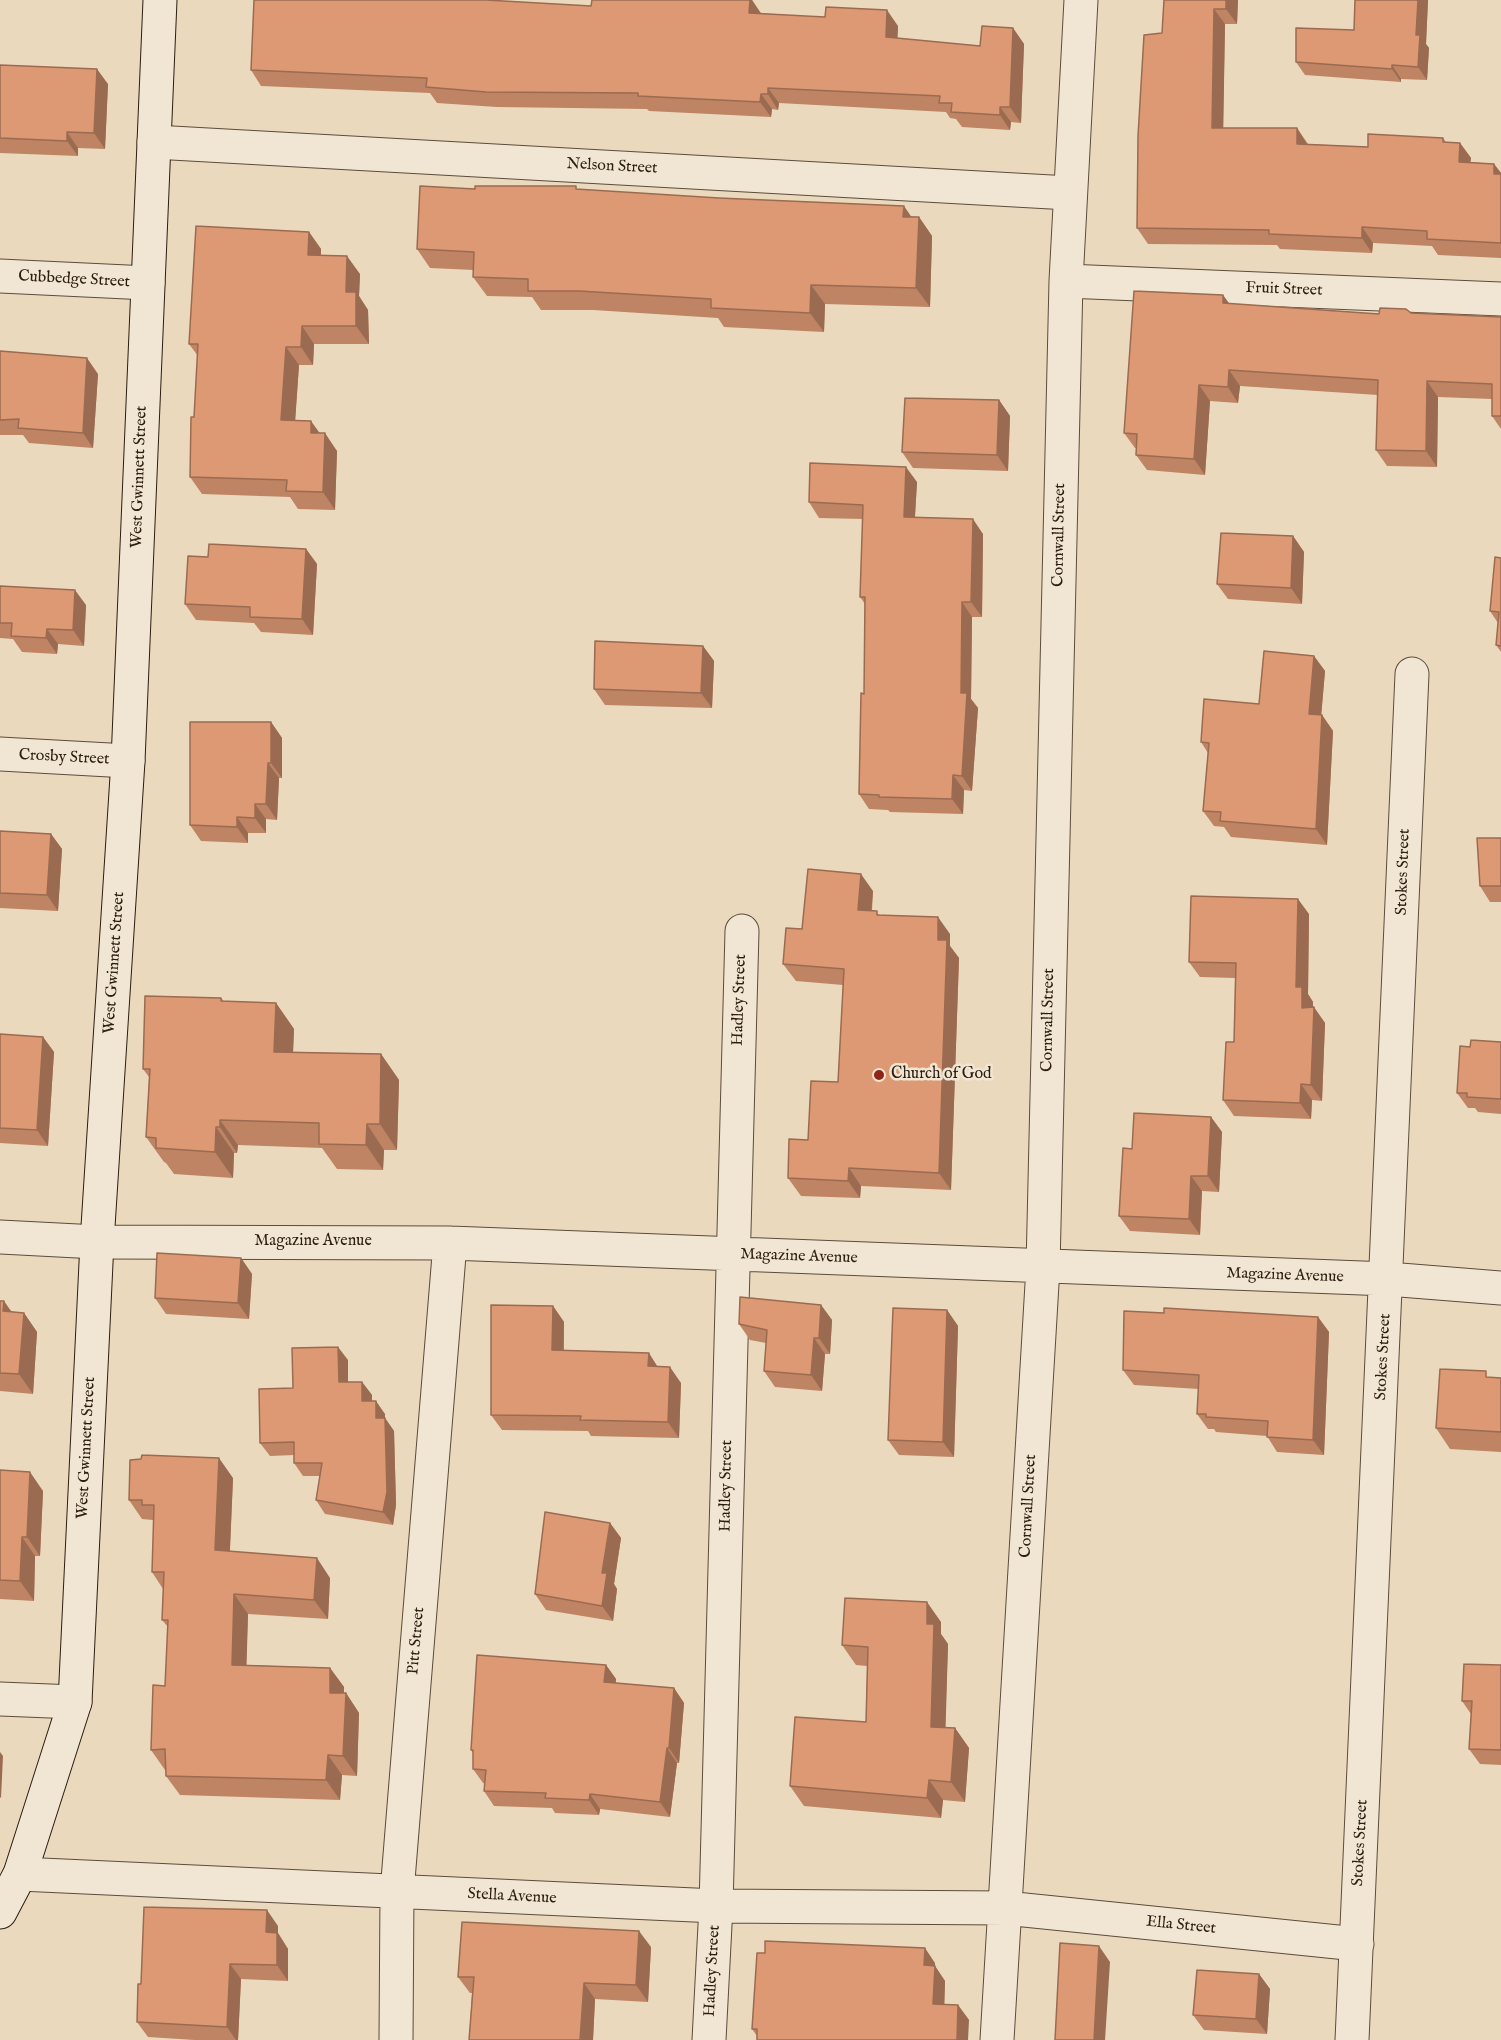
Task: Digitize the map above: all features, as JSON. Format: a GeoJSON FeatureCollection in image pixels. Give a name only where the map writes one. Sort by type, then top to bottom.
{"type":"FeatureCollection","features":[{"type":"Feature","properties":{"kind":"street","name":"West Gwinnett Street"},"geometry":{"type":"LineString","coordinates":[[0,1911],[20,1874],[75,1702],[97,1242],[128,761],[160,0]]}},
{"type":"Feature","properties":{"kind":"street","name":"Cornwall Street"},"geometry":{"type":"LineString","coordinates":[[997,2040],[1043,1267],[1066,281],[1081,0]]}},
{"type":"Feature","properties":{"kind":"street","name":"Nelson Street"},"geometry":{"type":"LineString","coordinates":[[154,142],[1069,193]]}},
{"type":"Feature","properties":{"kind":"street","name":"Cubbedge Street"},"geometry":{"type":"LineString","coordinates":[[0,276],[148,283]]}},
{"type":"Feature","properties":{"kind":"street","name":"Fruit Street"},"geometry":{"type":"LineString","coordinates":[[1066,281],[1501,299]]}},
{"type":"Feature","properties":{"kind":"street","name":"Stokes Street"},"geometry":{"type":"LineString","coordinates":[[1352,2040],[1388,1280],[1412,674]]}},
{"type":"Feature","properties":{"kind":"street","name":"Crosby Street"},"geometry":{"type":"LineString","coordinates":[[0,754],[128,761]]}},
{"type":"Feature","properties":{"kind":"street","name":"Hadley Street"},"geometry":{"type":"LineString","coordinates":[[709,2040],[716,1906],[742,931]]}},
{"type":"Feature","properties":{"kind":"street","name":"Magazine Avenue"},"geometry":{"type":"LineString","coordinates":[[0,1237],[97,1242],[450,1243],[1388,1280],[1501,1287]]}},
{"type":"Feature","properties":{"kind":"street","name":"Pitt Street"},"geometry":{"type":"LineString","coordinates":[[396,2040],[396,1892],[450,1243]]}},
{"type":"Feature","properties":{"kind":"street"},"geometry":{"type":"LineString","coordinates":[[0,1699],[75,1702]]}},
{"type":"Feature","properties":{"kind":"street","name":"Stella Avenue"},"geometry":{"type":"LineString","coordinates":[[20,1874],[716,1906],[1005,1908]]}},
{"type":"Feature","properties":{"kind":"street","name":"Ella Street"},"geometry":{"type":"LineString","coordinates":[[1005,1908],[1357,1944]]}},
{"type":"Feature","properties":{"kind":"building"},"geometry":{"type":"Polygon","coordinates":[[[254,0],[486,0],[591,6],[592,0],[750,0],[749,13],[825,17],[826,7],[887,10],[886,37],[980,46],[982,26],[1013,28],[1010,107],[1000,107],[1000,115],[951,112],[952,103],[939,103],[940,96],[768,88],[768,94],[761,94],[760,102],[638,96],[638,93],[486,92],[426,87],[427,78],[251,70],[254,0]]]}},
{"type":"Feature","properties":{"kind":"building"},"geometry":{"type":"Polygon","coordinates":[[[1164,0],[1226,0],[1226,9],[1214,9],[1212,128],[1297,128],[1297,144],[1368,147],[1368,134],[1443,138],[1443,142],[1460,143],[1459,162],[1494,164],[1494,174],[1501,174],[1501,243],[1427,239],[1427,231],[1362,227],[1362,238],[1269,234],[1269,230],[1137,228],[1138,136],[1144,35],[1162,33],[1164,0]]]}},
{"type":"Feature","properties":{"kind":"building"},"geometry":{"type":"Polygon","coordinates":[[[1355,0],[1418,0],[1416,35],[1420,35],[1418,67],[1392,65],[1392,69],[1296,62],[1296,28],[1354,30],[1355,0]]]}},
{"type":"Feature","properties":{"kind":"building"},"geometry":{"type":"Polygon","coordinates":[[[0,65],[97,69],[94,133],[67,132],[67,141],[0,138],[0,65]]]}},
{"type":"Feature","properties":{"kind":"building"},"geometry":{"type":"Polygon","coordinates":[[[420,186],[475,189],[475,186],[576,186],[576,189],[719,198],[904,206],[903,217],[919,217],[916,288],[811,285],[810,313],[711,308],[711,299],[579,291],[528,291],[528,279],[473,277],[474,252],[417,249],[420,186]]]}},
{"type":"Feature","properties":{"kind":"building"},"geometry":{"type":"Polygon","coordinates":[[[196,226],[309,232],[308,255],[347,256],[346,292],[356,292],[356,326],[302,326],[301,347],[286,347],[281,420],[311,421],[311,433],[325,433],[323,492],[286,491],[287,480],[190,477],[191,417],[194,417],[198,344],[189,344],[196,226]]]}},
{"type":"Feature","properties":{"kind":"building"},"geometry":{"type":"Polygon","coordinates":[[[1134,291],[1223,295],[1223,303],[1379,314],[1380,308],[1406,309],[1411,313],[1501,317],[1501,416],[1492,416],[1492,384],[1427,381],[1426,451],[1376,450],[1378,380],[1229,370],[1228,387],[1199,385],[1194,459],[1136,455],[1137,434],[1124,433],[1134,291]]]}},
{"type":"Feature","properties":{"kind":"building"},"geometry":{"type":"Polygon","coordinates":[[[0,351],[87,358],[83,433],[18,428],[19,419],[0,420],[0,351]]]}},
{"type":"Feature","properties":{"kind":"building"},"geometry":{"type":"Polygon","coordinates":[[[905,398],[999,400],[997,455],[902,452],[905,398]]]}},
{"type":"Feature","properties":{"kind":"building"},"geometry":{"type":"Polygon","coordinates":[[[810,463],[906,467],[904,517],[973,519],[971,602],[962,602],[961,693],[967,693],[962,776],[953,775],[952,799],[879,797],[879,795],[859,794],[861,693],[864,694],[865,597],[860,597],[863,505],[809,502],[810,463]]]}},
{"type":"Feature","properties":{"kind":"building"},"geometry":{"type":"Polygon","coordinates":[[[1221,533],[1293,536],[1291,588],[1217,584],[1221,533]]]}},
{"type":"Feature","properties":{"kind":"building"},"geometry":{"type":"Polygon","coordinates":[[[209,544],[306,549],[302,619],[250,617],[250,607],[185,604],[188,556],[208,557],[209,544]]]}},
{"type":"Feature","properties":{"kind":"building"},"geometry":{"type":"Polygon","coordinates":[[[1495,557],[1501,558],[1501,646],[1496,645],[1499,612],[1490,611],[1495,557]]]}},
{"type":"Feature","properties":{"kind":"building"},"geometry":{"type":"Polygon","coordinates":[[[0,586],[75,590],[73,630],[47,629],[46,638],[11,636],[12,623],[0,623],[0,586]]]}},
{"type":"Feature","properties":{"kind":"building"},"geometry":{"type":"Polygon","coordinates":[[[595,641],[703,646],[701,693],[594,689],[595,641]]]}},
{"type":"Feature","properties":{"kind":"building"},"geometry":{"type":"Polygon","coordinates":[[[1264,651],[1314,656],[1309,714],[1322,715],[1316,829],[1220,821],[1221,812],[1203,811],[1209,743],[1201,742],[1204,699],[1259,704],[1264,651]]]}},
{"type":"Feature","properties":{"kind":"building"},"geometry":{"type":"Polygon","coordinates":[[[190,722],[271,722],[271,763],[268,763],[266,804],[255,804],[255,818],[237,817],[237,827],[190,825],[190,722]]]}},
{"type":"Feature","properties":{"kind":"building"},"geometry":{"type":"Polygon","coordinates":[[[0,831],[51,834],[47,895],[0,893],[0,831]]]}},
{"type":"Feature","properties":{"kind":"building"},"geometry":{"type":"Polygon","coordinates":[[[1477,838],[1501,838],[1501,886],[1480,886],[1477,838]]]}},
{"type":"Feature","properties":{"kind":"building"},"geometry":{"type":"Polygon","coordinates":[[[808,869],[861,874],[858,910],[877,911],[877,915],[938,917],[938,940],[947,940],[939,1173],[849,1168],[848,1181],[788,1178],[789,1139],[808,1140],[811,1081],[838,1082],[844,969],[783,964],[786,928],[802,929],[808,869]]]}},
{"type":"Feature","properties":{"kind":"building"},"geometry":{"type":"Polygon","coordinates":[[[1191,896],[1298,899],[1296,987],[1302,987],[1302,1008],[1314,1007],[1311,1085],[1301,1084],[1300,1103],[1223,1100],[1226,1042],[1234,1042],[1236,963],[1189,962],[1191,896]]]}},
{"type":"Feature","properties":{"kind":"building"},"geometry":{"type":"Polygon","coordinates":[[[145,996],[221,998],[221,1001],[276,1003],[274,1052],[381,1054],[380,1124],[367,1124],[366,1145],[319,1144],[319,1123],[220,1120],[220,1127],[216,1127],[215,1152],[156,1148],[156,1138],[146,1137],[150,1069],[143,1069],[145,996]]]}},
{"type":"Feature","properties":{"kind":"building"},"geometry":{"type":"Polygon","coordinates":[[[0,1034],[43,1037],[37,1130],[0,1128],[0,1034]]]}},
{"type":"Feature","properties":{"kind":"building"},"geometry":{"type":"Polygon","coordinates":[[[1471,1040],[1501,1042],[1501,1099],[1467,1097],[1467,1093],[1457,1093],[1460,1046],[1470,1047],[1471,1040]]]}},
{"type":"Feature","properties":{"kind":"building"},"geometry":{"type":"Polygon","coordinates":[[[1134,1113],[1211,1117],[1208,1176],[1191,1176],[1189,1219],[1119,1216],[1123,1148],[1132,1149],[1134,1113]]]}},
{"type":"Feature","properties":{"kind":"building"},"geometry":{"type":"Polygon","coordinates":[[[157,1253],[241,1258],[238,1303],[155,1298],[157,1253]]]}},
{"type":"Feature","properties":{"kind":"building"},"geometry":{"type":"Polygon","coordinates":[[[740,1297],[821,1305],[819,1338],[814,1338],[811,1375],[764,1371],[767,1330],[739,1324],[740,1297]]]}},
{"type":"Feature","properties":{"kind":"building"},"geometry":{"type":"Polygon","coordinates":[[[0,1301],[4,1301],[3,1311],[24,1313],[19,1374],[0,1373],[0,1301]]]}},
{"type":"Feature","properties":{"kind":"building"},"geometry":{"type":"Polygon","coordinates":[[[491,1305],[553,1306],[552,1350],[649,1353],[648,1366],[670,1367],[668,1422],[580,1420],[581,1416],[491,1415],[491,1305]]]}},
{"type":"Feature","properties":{"kind":"building"},"geometry":{"type":"Polygon","coordinates":[[[893,1308],[947,1310],[943,1442],[888,1440],[893,1308]]]}},
{"type":"Feature","properties":{"kind":"building"},"geometry":{"type":"Polygon","coordinates":[[[1164,1308],[1318,1317],[1313,1440],[1267,1437],[1268,1421],[1206,1417],[1206,1414],[1197,1414],[1199,1375],[1123,1370],[1124,1311],[1164,1313],[1164,1308]]]}},
{"type":"Feature","properties":{"kind":"building"},"geometry":{"type":"Polygon","coordinates":[[[338,1347],[339,1382],[362,1382],[362,1401],[376,1401],[376,1418],[385,1418],[387,1492],[383,1512],[316,1500],[322,1463],[294,1463],[294,1442],[260,1443],[259,1389],[293,1388],[292,1348],[338,1347]]]}},
{"type":"Feature","properties":{"kind":"building"},"geometry":{"type":"Polygon","coordinates":[[[1440,1369],[1486,1371],[1486,1377],[1501,1378],[1501,1432],[1436,1428],[1440,1369]]]}},
{"type":"Feature","properties":{"kind":"building"},"geometry":{"type":"Polygon","coordinates":[[[142,1455],[219,1458],[215,1550],[317,1558],[314,1600],[234,1594],[232,1665],[330,1668],[330,1693],[346,1693],[343,1756],[328,1755],[326,1780],[166,1776],[165,1749],[151,1750],[153,1685],[165,1686],[168,1620],[162,1620],[164,1572],[152,1572],[154,1505],[142,1505],[142,1500],[129,1500],[130,1460],[141,1459],[142,1455]]]}},
{"type":"Feature","properties":{"kind":"building"},"geometry":{"type":"Polygon","coordinates":[[[0,1470],[30,1472],[27,1537],[22,1537],[20,1581],[0,1580],[0,1470]]]}},
{"type":"Feature","properties":{"kind":"building"},"geometry":{"type":"Polygon","coordinates":[[[545,1512],[610,1523],[602,1573],[607,1573],[602,1606],[535,1594],[545,1512]]]}},
{"type":"Feature","properties":{"kind":"building"},"geometry":{"type":"Polygon","coordinates":[[[845,1598],[927,1602],[927,1624],[934,1624],[931,1727],[955,1728],[951,1782],[929,1780],[927,1798],[790,1786],[795,1717],[866,1722],[868,1647],[842,1645],[845,1598]]]}},
{"type":"Feature","properties":{"kind":"building"},"geometry":{"type":"Polygon","coordinates":[[[477,1655],[606,1665],[604,1682],[674,1688],[669,1748],[667,1748],[660,1802],[590,1794],[589,1800],[545,1798],[546,1793],[484,1791],[486,1770],[473,1769],[473,1750],[471,1750],[477,1655]]]}},
{"type":"Feature","properties":{"kind":"building"},"geometry":{"type":"Polygon","coordinates":[[[1464,1664],[1501,1665],[1501,1750],[1469,1749],[1472,1701],[1462,1701],[1464,1664]]]}},
{"type":"Feature","properties":{"kind":"building"},"geometry":{"type":"Polygon","coordinates":[[[144,1907],[267,1910],[266,1932],[277,1933],[277,1965],[230,1964],[227,2027],[137,2022],[144,1907]]]}},
{"type":"Feature","properties":{"kind":"building"},"geometry":{"type":"Polygon","coordinates":[[[462,1922],[639,1931],[636,1985],[584,1983],[580,2040],[469,2040],[474,1977],[458,1977],[462,1922]]]}},
{"type":"Feature","properties":{"kind":"building"},"geometry":{"type":"Polygon","coordinates":[[[765,1941],[925,1948],[924,1965],[935,1966],[933,2004],[958,2005],[957,2040],[757,2040],[757,2029],[752,2029],[757,1953],[765,1953],[765,1941]]]}},
{"type":"Feature","properties":{"kind":"building"},"geometry":{"type":"Polygon","coordinates":[[[1060,1943],[1099,1946],[1094,2040],[1055,2040],[1060,1943]]]}},
{"type":"Feature","properties":{"kind":"building"},"geometry":{"type":"Polygon","coordinates":[[[1197,1970],[1259,1974],[1256,2019],[1193,2015],[1197,1970]]]}},
{"type":"Feature","properties":{"kind":"place","name":"Church of God"},"geometry":{"type":"Point","coordinates":[879,1075]}}]}
